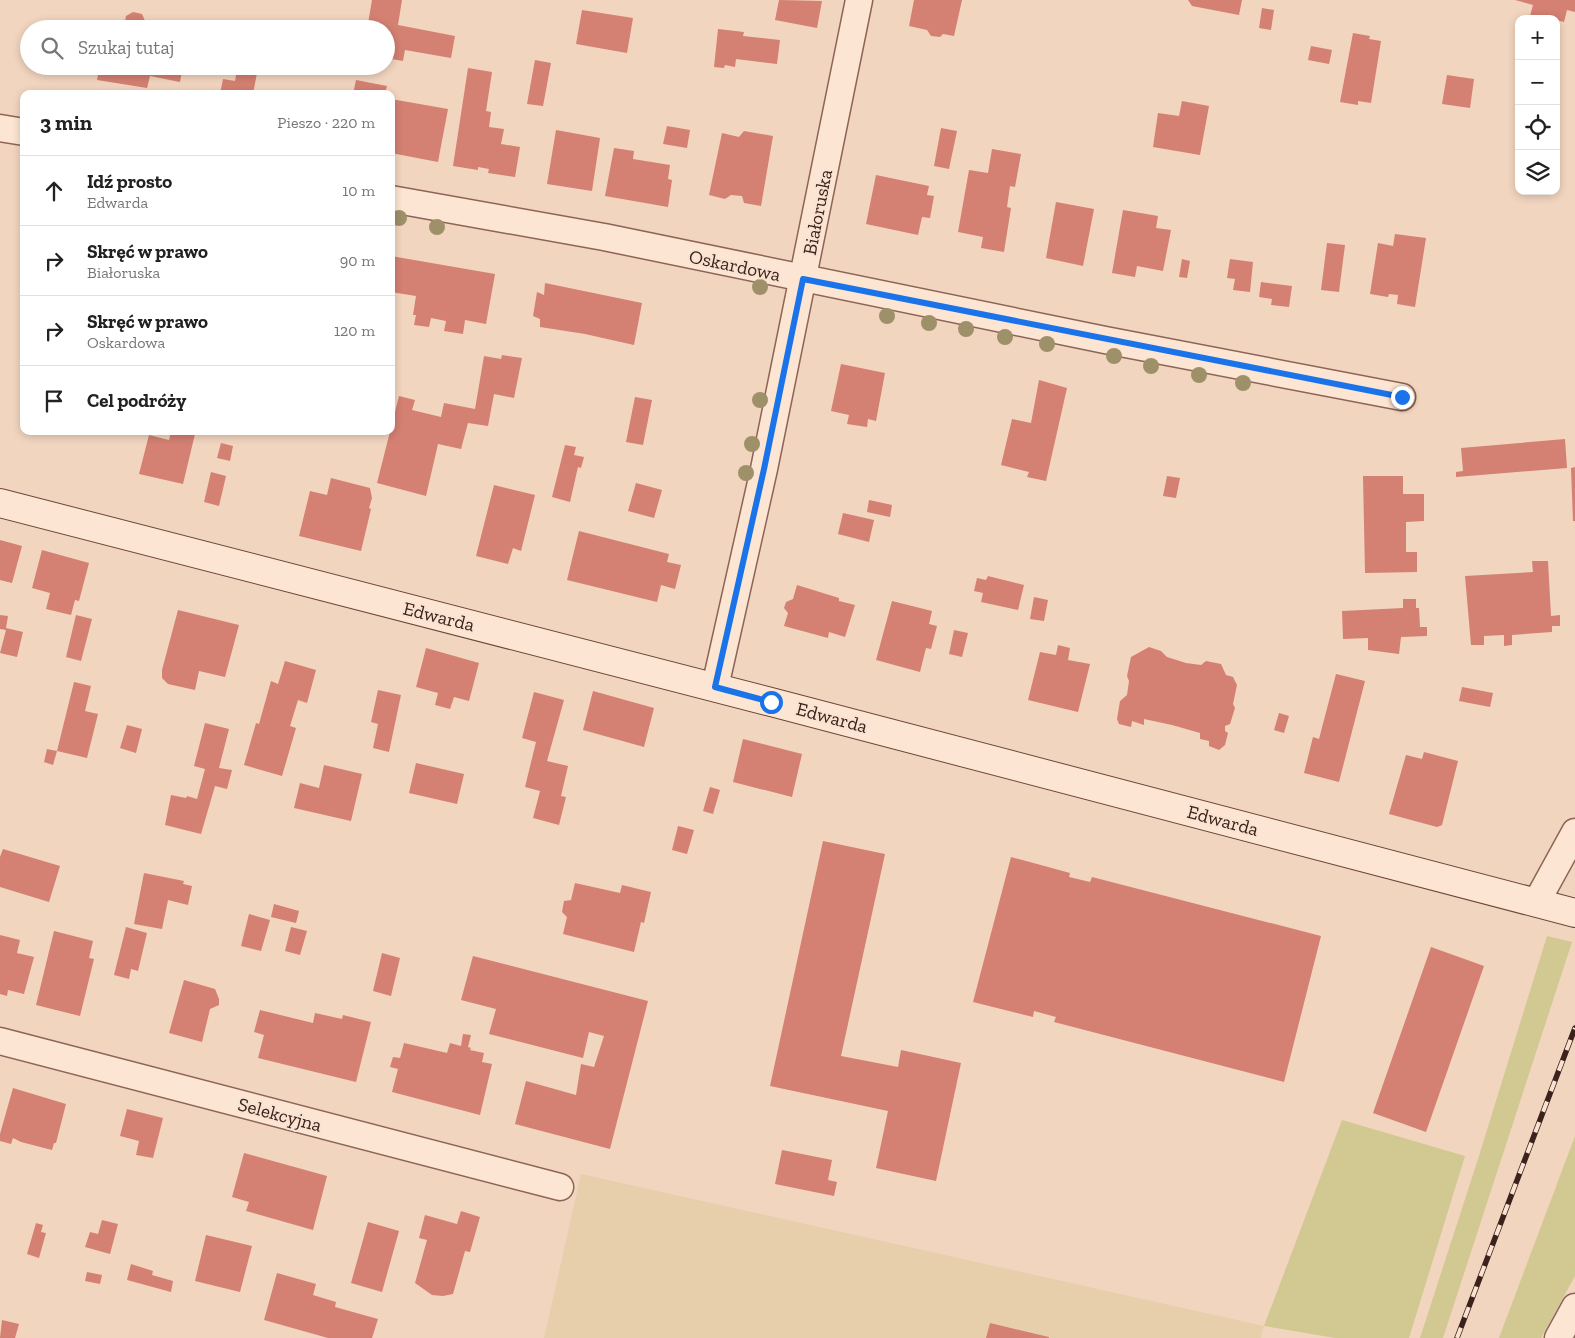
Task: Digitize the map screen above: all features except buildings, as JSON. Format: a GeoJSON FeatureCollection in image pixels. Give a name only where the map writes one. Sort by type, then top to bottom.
{"type":"FeatureCollection","features":[{"type":"Feature","properties":{"kind":"street","name":"Białoruska"},"geometry":{"type":"LineString","coordinates":[[715,687],[764,469],[859,0]]}},
{"type":"Feature","properties":{"kind":"street"},"geometry":{"type":"LineString","coordinates":[[0,128],[20,131]]}},
{"type":"Feature","properties":{"kind":"street","name":"Oskardowa"},"geometry":{"type":"LineString","coordinates":[[395,200],[604,237],[803,279],[1402,397]]}},
{"type":"Feature","properties":{"kind":"street","name":"Edwarda"},"geometry":{"type":"LineString","coordinates":[[0,503],[715,687],[1575,913]]}},
{"type":"Feature","properties":{"kind":"street"},"geometry":{"type":"LineString","coordinates":[[1536,903],[1575,832]]}},
{"type":"Feature","properties":{"kind":"street","name":"Selekcyjna"},"geometry":{"type":"LineString","coordinates":[[0,1041],[560,1186]]}},
{"type":"Feature","properties":{"kind":"street"},"geometry":{"type":"LineString","coordinates":[[1558,1338],[1575,1307]]}},
{"type":"Feature","properties":{"kind":"shaded area"},"geometry":{"type":"Polygon","coordinates":[[[1547,936],[1572,942],[1443,1338],[1420,1338],[1478,1159],[1547,936]]]}},
{"type":"Feature","properties":{"kind":"shaded area"},"geometry":{"type":"Polygon","coordinates":[[[1342,1120],[1465,1156],[1409,1338],[1335,1338],[1264,1326],[1342,1120]]]}},
{"type":"Feature","properties":{"kind":"shaded area"},"geometry":{"type":"Polygon","coordinates":[[[1575,1136],[1575,1276],[1541,1338],[1499,1338],[1575,1136]]]}},
{"type":"Feature","properties":{"kind":"shaded area"},"geometry":{"type":"Polygon","coordinates":[[[581,1174],[1264,1326],[1261,1338],[544,1338],[581,1174]]]}},
{"type":"Feature","properties":{"kind":"railway"},"geometry":{"type":"LineString","coordinates":[[1457,1338],[1575,1028]]}},
{"type":"Feature","properties":{"kind":"route"},"geometry":{"type":"LineString","coordinates":[[771,702],[715,687],[764,469],[803,279],[1402,397]]}}]}
